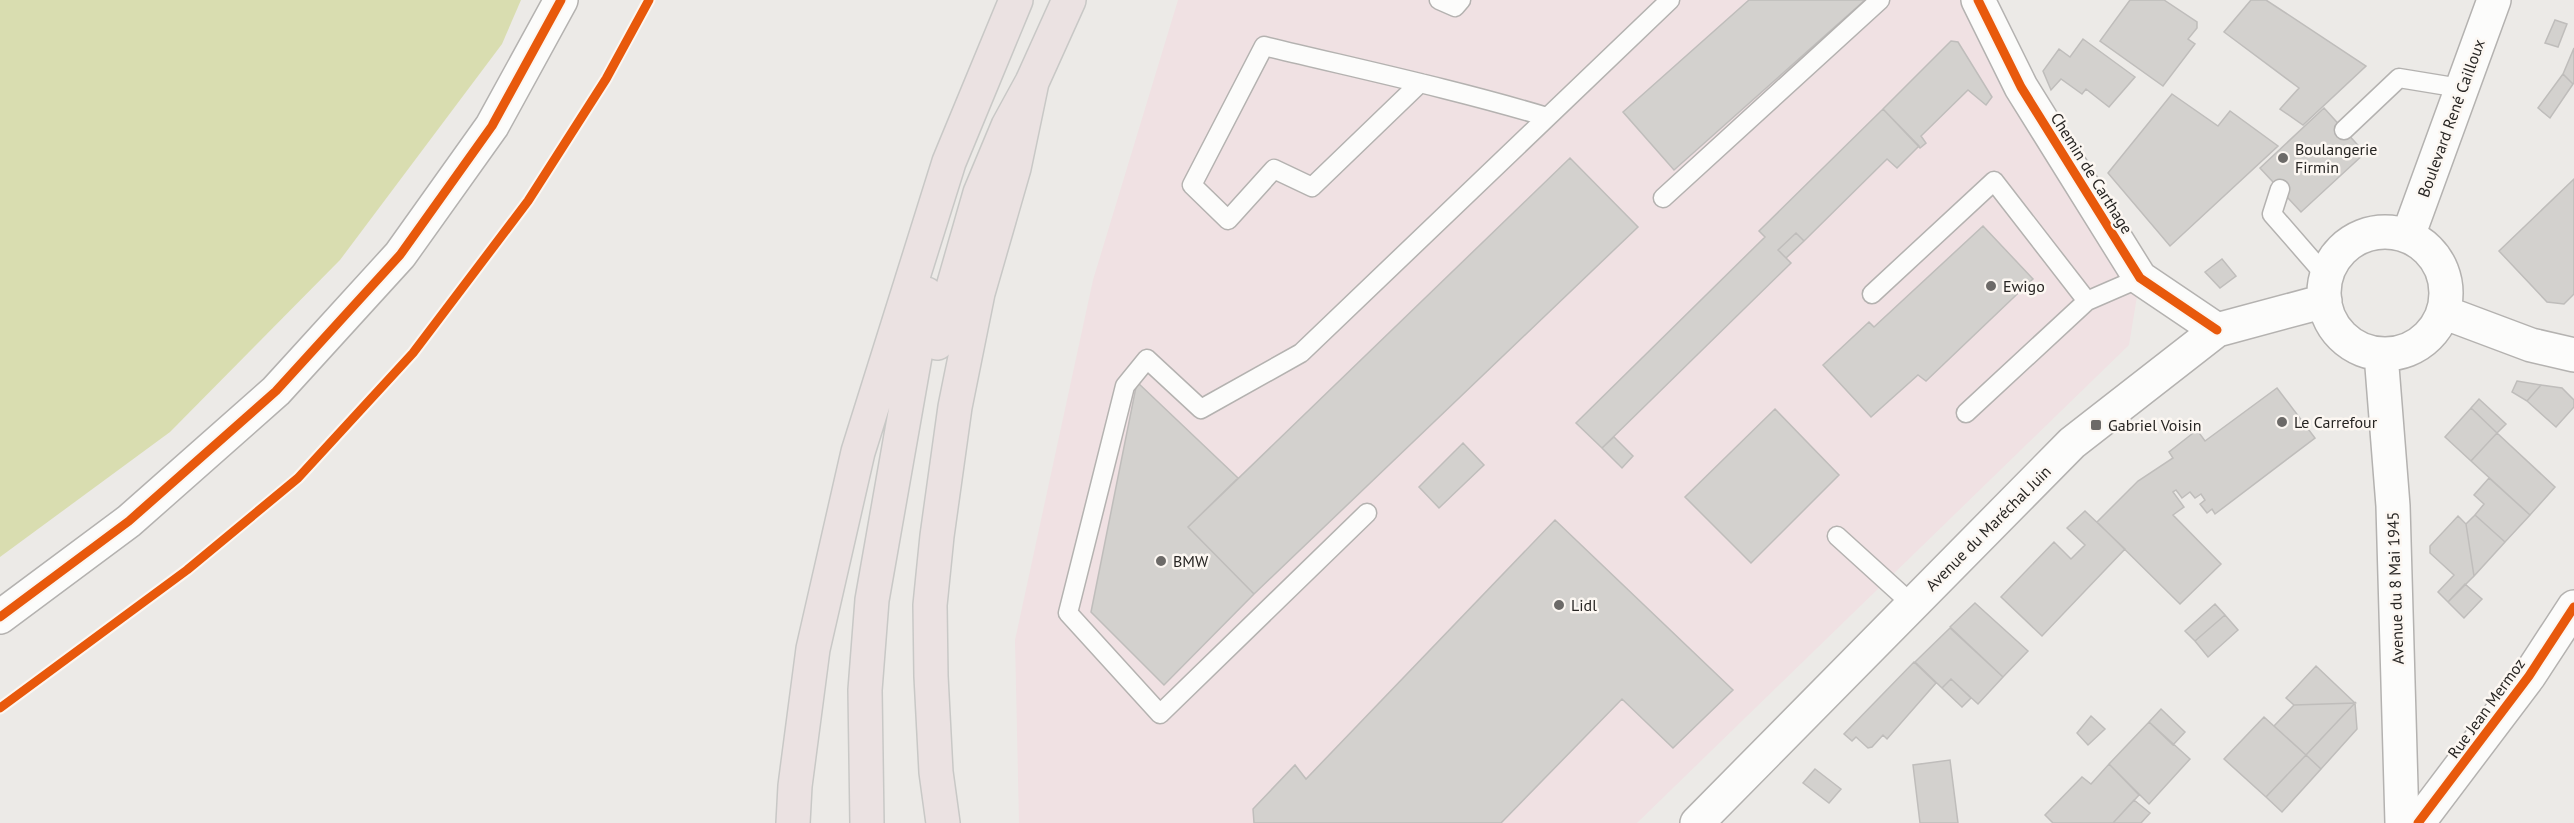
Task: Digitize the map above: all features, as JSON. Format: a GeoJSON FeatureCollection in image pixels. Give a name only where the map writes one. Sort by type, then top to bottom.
{"type":"FeatureCollection","features":[{"type":"Feature","properties":{"kind":"main road"},"geometry":{"type":"LineString","coordinates":[[0,617],[129,522],[276,392],[400,255],[492,126],[561,0]]}},
{"type":"Feature","properties":{"kind":"main road"},"geometry":{"type":"LineString","coordinates":[[793,823],[795,786],[813,649],[858,452],[949,162],[1016,0]]}},
{"type":"Feature","properties":{"kind":"main road"},"geometry":{"type":"LineString","coordinates":[[872,600],[949,295],[980,193],[1008,126],[1032,82],[1069,0]]}},
{"type":"Feature","properties":{"kind":"main road","name":"Chemin de Carthage"},"geometry":{"type":"LineString","coordinates":[[1978,0],[2021,87],[2140,278],[2217,330]]}},
{"type":"Feature","properties":{"kind":"main road","name":"Boulevard René Cailloux"},"geometry":{"type":"LineString","coordinates":[[2408,236],[2460,88],[2494,0]]}},
{"type":"Feature","properties":{"kind":"main road"},"geometry":{"type":"LineString","coordinates":[[943,823],[936,772],[931,676],[930,605],[937,536],[955,407],[978,293],[1014,168],[1032,82]]}},
{"type":"Feature","properties":{"kind":"main road"},"geometry":{"type":"LineString","coordinates":[[867,823],[865,690],[872,600],[949,162]]}},
{"type":"Feature","properties":{"kind":"main road"},"geometry":{"type":"LineString","coordinates":[[2387,232],[2408,236],[2432,254],[2443,272],[2447,291],[2443,312],[2436,327],[2421,342],[2402,352],[2381,354],[2357,348],[2341,335],[2331,322],[2325,289],[2336,257],[2345,246],[2364,236],[2387,232]]}},
{"type":"Feature","properties":{"kind":"main road","name":"Avenue du Maréchal Juin"},"geometry":{"type":"LineString","coordinates":[[1697,823],[2072,443],[2217,330],[2325,289]]}},
{"type":"Feature","properties":{"kind":"main road"},"geometry":{"type":"LineString","coordinates":[[2443,312],[2530,345],[2574,355]]}},
{"type":"Feature","properties":{"kind":"main road","name":"Avenue du 8 Mai 1945"},"geometry":{"type":"LineString","coordinates":[[2381,354],[2393,506],[2402,823]]}},
{"type":"Feature","properties":{"kind":"main road","name":"Rue Jean Mermoz"},"geometry":{"type":"LineString","coordinates":[[2418,823],[2529,676],[2574,607]]}},
{"type":"Feature","properties":{"kind":"lane"},"geometry":{"type":"LineString","coordinates":[[1439,0],[1455,8],[1461,0]]}},
{"type":"Feature","properties":{"kind":"lane"},"geometry":{"type":"LineString","coordinates":[[1367,513],[1160,714],[1068,613],[1125,386],[1147,359],[1201,409],[1301,353],[1670,0]]}},
{"type":"Feature","properties":{"kind":"lane"},"geometry":{"type":"LineString","coordinates":[[1663,198],[1880,0]]}},
{"type":"Feature","properties":{"kind":"lane"},"geometry":{"type":"LineString","coordinates":[[1420,83],[1312,187],[1274,169],[1228,220],[1192,185],[1264,46],[1492,100],[1547,117]]}},
{"type":"Feature","properties":{"kind":"lane"},"geometry":{"type":"LineString","coordinates":[[2344,130],[2399,78],[2460,88]]}},
{"type":"Feature","properties":{"kind":"lane"},"geometry":{"type":"LineString","coordinates":[[1872,294],[1994,181],[2087,301]]}},
{"type":"Feature","properties":{"kind":"lane"},"geometry":{"type":"LineString","coordinates":[[2280,189],[2272,214],[2325,289]]}},
{"type":"Feature","properties":{"kind":"lane"},"geometry":{"type":"LineString","coordinates":[[1966,413],[2087,301],[2140,278]]}},
{"type":"Feature","properties":{"kind":"lane"},"geometry":{"type":"LineString","coordinates":[[1836,536],[1913,604]]}},
{"type":"Feature","properties":{"kind":"shaded area"},"geometry":{"type":"Polygon","coordinates":[[[1178,0],[1978,0],[2140,278],[2129,345],[1637,823],[1019,823],[1015,640],[1093,280],[1178,0]]]}},
{"type":"Feature","properties":{"kind":"green space"},"geometry":{"type":"Polygon","coordinates":[[[0,0],[521,0],[502,44],[340,260],[170,432],[0,557],[0,0]]]}},
{"type":"Feature","properties":{"kind":"building"},"geometry":{"type":"Polygon","coordinates":[[[1749,0],[1865,0],[1674,170],[1623,112],[1749,0]]]}},
{"type":"Feature","properties":{"kind":"building"},"geometry":{"type":"Polygon","coordinates":[[[2130,0],[2164,0],[2197,22],[2197,28],[2188,39],[2195,44],[2163,86],[2100,41],[2130,0]]]}},
{"type":"Feature","properties":{"kind":"building"},"geometry":{"type":"Polygon","coordinates":[[[2251,0],[2266,0],[2366,66],[2303,125],[2280,109],[2299,88],[2224,32],[2251,0]]]}},
{"type":"Feature","properties":{"kind":"building"},"geometry":{"type":"Polygon","coordinates":[[[2555,20],[2567,24],[2558,47],[2545,43],[2555,20]]]}},
{"type":"Feature","properties":{"kind":"building"},"geometry":{"type":"Polygon","coordinates":[[[2083,39],[2135,77],[2109,107],[2086,89],[2082,94],[2061,79],[2051,90],[2043,71],[2059,49],[2070,57],[2083,39]]]}},
{"type":"Feature","properties":{"kind":"building"},"geometry":{"type":"Polygon","coordinates":[[[1951,41],[1958,42],[1992,97],[1986,105],[1968,90],[1921,136],[1926,143],[1920,148],[1883,109],[1951,41]]]}},
{"type":"Feature","properties":{"kind":"building"},"geometry":{"type":"Polygon","coordinates":[[[2574,48],[2574,83],[2573,84],[2563,74],[2574,48]]]}},
{"type":"Feature","properties":{"kind":"building"},"geometry":{"type":"Polygon","coordinates":[[[2563,74],[2573,84],[2550,118],[2538,108],[2563,74]]]}},
{"type":"Feature","properties":{"kind":"building"},"geometry":{"type":"Polygon","coordinates":[[[2172,94],[2218,126],[2230,111],[2278,146],[2170,246],[2108,173],[2172,94]]]}},
{"type":"Feature","properties":{"kind":"building"},"geometry":{"type":"Polygon","coordinates":[[[2324,108],[2365,153],[2301,212],[2260,168],[2324,108]]]}},
{"type":"Feature","properties":{"kind":"building"},"geometry":{"type":"Polygon","coordinates":[[[1883,109],[1919,146],[1897,168],[1887,159],[1804,241],[1796,233],[1778,250],[1791,263],[1602,448],[1576,423],[1765,237],[1759,231],[1883,109]]]}},
{"type":"Feature","properties":{"kind":"building"},"geometry":{"type":"Polygon","coordinates":[[[1570,158],[1638,227],[1254,594],[1188,527],[1570,158]]]}},
{"type":"Feature","properties":{"kind":"building"},"geometry":{"type":"Polygon","coordinates":[[[2574,179],[2574,294],[2564,304],[2547,302],[2499,251],[2574,179]]]}},
{"type":"Feature","properties":{"kind":"building"},"geometry":{"type":"Polygon","coordinates":[[[1983,226],[2033,279],[1926,381],[1918,375],[1871,417],[1823,365],[1869,322],[1874,327],[1983,226]]]}},
{"type":"Feature","properties":{"kind":"building"},"geometry":{"type":"Polygon","coordinates":[[[1796,233],[1804,241],[1786,258],[1778,250],[1796,233]]]}},
{"type":"Feature","properties":{"kind":"building"},"geometry":{"type":"Polygon","coordinates":[[[2222,259],[2236,276],[2220,288],[2205,272],[2222,259]]]}},
{"type":"Feature","properties":{"kind":"building"},"geometry":{"type":"Polygon","coordinates":[[[2517,381],[2541,385],[2527,401],[2512,392],[2517,381]]]}},
{"type":"Feature","properties":{"kind":"building","name":"BMW"},"geometry":{"type":"Polygon","coordinates":[[[1137,382],[1238,478],[1188,527],[1254,594],[1164,685],[1091,612],[1137,382]]]}},
{"type":"Feature","properties":{"kind":"building"},"geometry":{"type":"Polygon","coordinates":[[[2541,385],[2562,388],[2574,400],[2574,407],[2556,427],[2527,401],[2541,385]]]}},
{"type":"Feature","properties":{"kind":"building"},"geometry":{"type":"Polygon","coordinates":[[[2277,388],[2315,438],[2215,514],[2212,509],[2207,513],[2200,504],[2205,500],[2201,494],[2195,498],[2190,492],[2182,498],[2176,490],[2173,492],[2184,507],[2173,515],[2221,564],[2180,604],[2097,522],[2138,481],[2173,458],[2169,452],[2197,430],[2205,441],[2277,388]]]}},
{"type":"Feature","properties":{"kind":"building"},"geometry":{"type":"Polygon","coordinates":[[[2479,399],[2506,424],[2497,433],[2471,408],[2479,399]]]}},
{"type":"Feature","properties":{"kind":"building"},"geometry":{"type":"Polygon","coordinates":[[[2471,408],[2497,433],[2471,461],[2445,437],[2471,408]]]}},
{"type":"Feature","properties":{"kind":"building"},"geometry":{"type":"Polygon","coordinates":[[[1775,409],[1839,475],[1751,563],[1685,497],[1775,409]]]}},
{"type":"Feature","properties":{"kind":"building"},"geometry":{"type":"Polygon","coordinates":[[[2497,433],[2555,487],[2530,515],[2471,461],[2497,433]]]}},
{"type":"Feature","properties":{"kind":"building"},"geometry":{"type":"Polygon","coordinates":[[[1614,437],[1633,456],[1622,468],[1602,448],[1614,437]]]}},
{"type":"Feature","properties":{"kind":"building"},"geometry":{"type":"Polygon","coordinates":[[[1463,443],[1484,465],[1439,508],[1419,487],[1463,443]]]}},
{"type":"Feature","properties":{"kind":"building"},"geometry":{"type":"Polygon","coordinates":[[[2489,478],[2530,515],[2505,542],[2475,515],[2484,504],[2474,495],[2489,478]]]}},
{"type":"Feature","properties":{"kind":"building"},"geometry":{"type":"Polygon","coordinates":[[[2085,511],[2125,549],[2042,636],[2001,597],[2054,542],[2071,559],[2085,545],[2067,528],[2085,511]]]}},
{"type":"Feature","properties":{"kind":"building"},"geometry":{"type":"Polygon","coordinates":[[[2475,515],[2505,542],[2474,576],[2466,524],[2475,515]]]}},
{"type":"Feature","properties":{"kind":"building"},"geometry":{"type":"Polygon","coordinates":[[[2458,516],[2466,524],[2474,576],[2448,602],[2438,592],[2454,575],[2430,553],[2430,546],[2458,516]]]}},
{"type":"Feature","properties":{"kind":"building","name":"Lidl"},"geometry":{"type":"Polygon","coordinates":[[[1555,520],[1733,690],[1673,748],[1622,699],[1501,823],[1254,823],[1253,809],[1295,765],[1306,779],[1555,520]]]}},
{"type":"Feature","properties":{"kind":"building"},"geometry":{"type":"Polygon","coordinates":[[[2465,584],[2482,599],[2464,618],[2448,602],[2465,584]]]}},
{"type":"Feature","properties":{"kind":"building"},"geometry":{"type":"Polygon","coordinates":[[[1975,603],[2028,651],[2003,677],[1950,627],[1975,603]]]}},
{"type":"Feature","properties":{"kind":"building"},"geometry":{"type":"Polygon","coordinates":[[[2215,604],[2225,615],[2195,641],[2185,631],[2215,604]]]}},
{"type":"Feature","properties":{"kind":"building"},"geometry":{"type":"Polygon","coordinates":[[[2225,615],[2238,630],[2208,657],[2195,641],[2225,615]]]}},
{"type":"Feature","properties":{"kind":"building"},"geometry":{"type":"Polygon","coordinates":[[[1950,628],[2003,677],[1978,704],[1951,679],[1942,688],[1915,662],[1950,628]]]}},
{"type":"Feature","properties":{"kind":"building"},"geometry":{"type":"Polygon","coordinates":[[[1914,662],[1936,683],[1887,739],[1883,735],[1872,747],[1868,748],[1856,737],[1852,741],[1844,734],[1914,662]]]}},
{"type":"Feature","properties":{"kind":"building"},"geometry":{"type":"Polygon","coordinates":[[[2316,666],[2355,703],[2294,705],[2286,698],[2316,666]]]}},
{"type":"Feature","properties":{"kind":"building"},"geometry":{"type":"Polygon","coordinates":[[[1951,679],[1971,698],[1962,707],[1942,688],[1951,679]]]}},
{"type":"Feature","properties":{"kind":"building"},"geometry":{"type":"Polygon","coordinates":[[[2355,703],[2306,755],[2274,726],[2294,705],[2355,703]]]}},
{"type":"Feature","properties":{"kind":"building"},"geometry":{"type":"Polygon","coordinates":[[[2355,703],[2357,729],[2321,769],[2306,755],[2355,703]]]}},
{"type":"Feature","properties":{"kind":"building"},"geometry":{"type":"Polygon","coordinates":[[[2161,709],[2185,732],[2173,745],[2149,722],[2161,709]]]}},
{"type":"Feature","properties":{"kind":"building"},"geometry":{"type":"Polygon","coordinates":[[[2091,716],[2105,729],[2088,745],[2077,733],[2091,716]]]}},
{"type":"Feature","properties":{"kind":"building"},"geometry":{"type":"Polygon","coordinates":[[[2264,717],[2306,755],[2266,797],[2224,759],[2264,717]]]}},
{"type":"Feature","properties":{"kind":"building"},"geometry":{"type":"Polygon","coordinates":[[[2149,722],[2190,759],[2149,804],[2109,764],[2149,722]]]}},
{"type":"Feature","properties":{"kind":"building"},"geometry":{"type":"Polygon","coordinates":[[[2306,755],[2321,769],[2282,812],[2266,797],[2306,755]]]}},
{"type":"Feature","properties":{"kind":"building"},"geometry":{"type":"Polygon","coordinates":[[[1950,760],[1958,823],[1920,823],[1913,765],[1950,760]]]}},
{"type":"Feature","properties":{"kind":"building"},"geometry":{"type":"Polygon","coordinates":[[[2109,764],[2139,795],[2113,823],[2053,823],[2045,815],[2082,777],[2091,784],[2109,764]]]}},
{"type":"Feature","properties":{"kind":"building"},"geometry":{"type":"Polygon","coordinates":[[[1815,769],[1841,789],[1829,803],[1803,783],[1815,769]]]}},
{"type":"Feature","properties":{"kind":"building"},"geometry":{"type":"Polygon","coordinates":[[[2134,800],[2150,813],[2141,823],[2113,823],[2134,800]]]}},
{"type":"Feature","properties":{"kind":"cycle path"},"geometry":{"type":"LineString","coordinates":[[0,617],[129,521],[276,391],[400,255],[492,126],[561,0]]}},
{"type":"Feature","properties":{"kind":"cycle path"},"geometry":{"type":"LineString","coordinates":[[0,708],[187,570],[298,478],[413,353],[528,201],[606,79],[649,0]]}},
{"type":"Feature","properties":{"kind":"cycle path"},"geometry":{"type":"LineString","coordinates":[[1978,0],[2021,87],[2140,278],[2217,330]]}},
{"type":"Feature","properties":{"kind":"cycle path"},"geometry":{"type":"LineString","coordinates":[[2418,823],[2529,676],[2574,607]]}},
{"type":"Feature","properties":{"kind":"place","name":"Boulangerie Firmin"},"geometry":{"type":"Point","coordinates":[2283,158]}},
{"type":"Feature","properties":{"kind":"place","name":"Ewigo"},"geometry":{"type":"Point","coordinates":[1991,286]}},
{"type":"Feature","properties":{"kind":"place","name":"Le Carrefour"},"geometry":{"type":"Point","coordinates":[2282,422]}},
{"type":"Feature","properties":{"kind":"place","name":"Gabriel Voisin"},"geometry":{"type":"Point","coordinates":[2096,425]}},
{"type":"Feature","properties":{"kind":"place","name":"BMW"},"geometry":{"type":"Point","coordinates":[1161,561]}},
{"type":"Feature","properties":{"kind":"place","name":"Lidl"},"geometry":{"type":"Point","coordinates":[1559,605]}}]}
